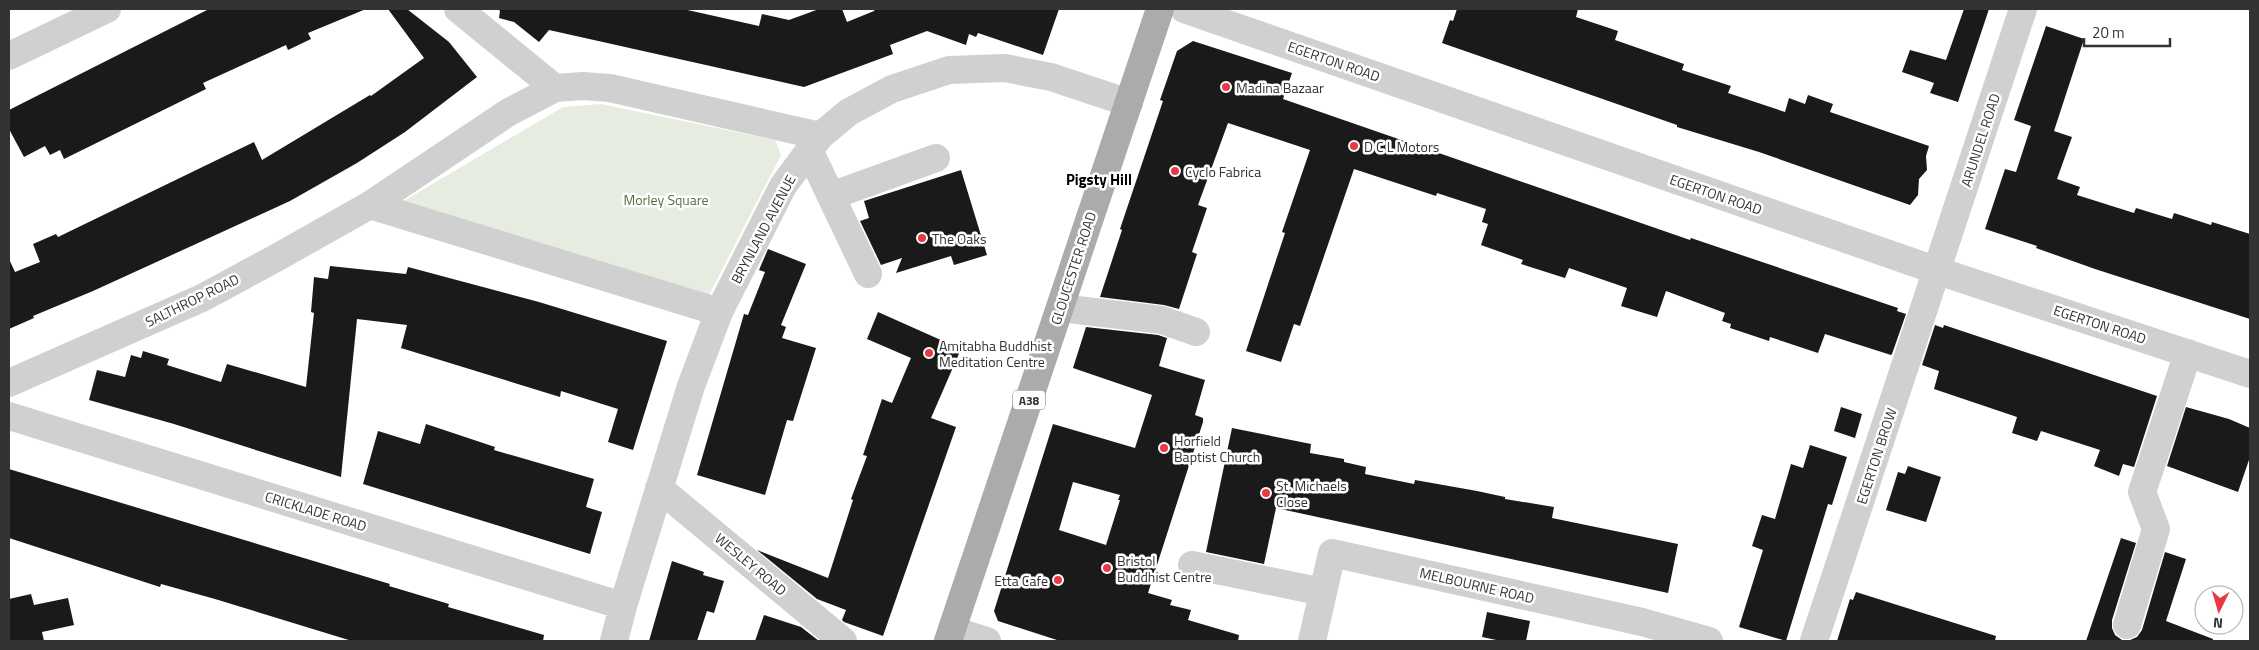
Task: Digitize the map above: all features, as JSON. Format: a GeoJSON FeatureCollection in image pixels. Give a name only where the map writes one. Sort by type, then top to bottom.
{"type":"FeatureCollection","features":[{"type":"Feature","properties":{"kind":"main road","name":"GLOUCESTER ROAD"},"geometry":{"type":"LineString","coordinates":[[950,636],[1160,9]]}},
{"type":"Feature","properties":{"kind":"street"},"geometry":{"type":"LineString","coordinates":[[9,56],[107,9]]}},
{"type":"Feature","properties":{"kind":"street"},"geometry":{"type":"LineString","coordinates":[[458,9],[555,88]]}},
{"type":"Feature","properties":{"kind":"street","name":"EGERTON ROAD"},"geometry":{"type":"LineString","coordinates":[[1184,9],[1938,271],[2250,374]]}},
{"type":"Feature","properties":{"kind":"street","name":"ARUNDEL ROAD"},"geometry":{"type":"LineString","coordinates":[[1938,271],[2023,9]]}},
{"type":"Feature","properties":{"kind":"street","name":"BRYNLAND AVENUE"},"geometry":{"type":"LineString","coordinates":[[614,641],[623,606],[691,386],[720,312],[783,186],[814,143],[849,112],[892,89],[949,70],[1005,68],[1052,77],[1129,103]]}},
{"type":"Feature","properties":{"kind":"street"},"geometry":{"type":"LineString","coordinates":[[370,205],[509,112],[555,88],[583,86],[610,88],[814,143],[831,196],[868,274]]}},
{"type":"Feature","properties":{"kind":"street"},"geometry":{"type":"LineString","coordinates":[[831,196],[936,158]]}},
{"type":"Feature","properties":{"kind":"street"},"geometry":{"type":"LineString","coordinates":[[370,205],[720,312]]}},
{"type":"Feature","properties":{"kind":"street","name":"SALTHROP ROAD"},"geometry":{"type":"LineString","coordinates":[[9,383],[202,298],[370,205]]}},
{"type":"Feature","properties":{"kind":"street","name":"EGERTON BROW"},"geometry":{"type":"LineString","coordinates":[[1814,641],[1938,271]]}},
{"type":"Feature","properties":{"kind":"street"},"geometry":{"type":"LineString","coordinates":[[1060,308],[1162,320],[1196,332]]}},
{"type":"Feature","properties":{"kind":"street"},"geometry":{"type":"LineString","coordinates":[[2127,625],[2156,530],[2145,505],[2142,492],[2188,353]]}},
{"type":"Feature","properties":{"kind":"street","name":"CRICKLADE ROAD"},"geometry":{"type":"LineString","coordinates":[[9,416],[623,606]]}},
{"type":"Feature","properties":{"kind":"street","name":"WESLEY ROAD"},"geometry":{"type":"LineString","coordinates":[[659,488],[843,641]]}},
{"type":"Feature","properties":{"kind":"street","name":"MELBOURNE ROAD"},"geometry":{"type":"LineString","coordinates":[[1312,641],[1332,553],[1637,632],[1709,641]]}},
{"type":"Feature","properties":{"kind":"street"},"geometry":{"type":"LineString","coordinates":[[1192,565],[1323,592]]}},
{"type":"Feature","properties":{"kind":"street"},"geometry":{"type":"LineString","coordinates":[[950,636],[987,641]]}},
{"type":"Feature","properties":{"kind":"green space","name":"Morley Square"},"geometry":{"type":"Polygon","coordinates":[[[601,104],[775,140],[781,155],[709,295],[402,202],[563,107],[601,104]]]}},
{"type":"Feature","properties":{"kind":"building"},"geometry":{"type":"Polygon","coordinates":[[[209,9],[366,9],[308,33],[311,39],[288,50],[286,45],[203,83],[206,89],[64,159],[60,150],[50,155],[45,146],[24,157],[9,129],[9,110],[209,9]]]}},
{"type":"Feature","properties":{"kind":"building"},"geometry":{"type":"Polygon","coordinates":[[[388,9],[407,9],[449,42],[477,77],[405,132],[357,163],[290,201],[93,291],[33,316],[34,318],[9,329],[9,259],[15,272],[40,262],[33,244],[56,234],[58,237],[254,142],[262,160],[371,96],[424,58],[388,9]]]}},
{"type":"Feature","properties":{"kind":"building"},"geometry":{"type":"Polygon","coordinates":[[[498,9],[683,9],[759,26],[762,14],[789,20],[819,9],[842,9],[847,22],[875,9],[1059,9],[1043,55],[978,33],[976,37],[969,34],[966,45],[927,31],[890,45],[893,54],[804,87],[549,30],[539,42],[514,22],[499,18],[500,11],[498,9]]]}},
{"type":"Feature","properties":{"kind":"building"},"geometry":{"type":"Polygon","coordinates":[[[1457,9],[1578,9],[1576,17],[1618,31],[1615,40],[1684,64],[1682,70],[1731,86],[1728,93],[1785,112],[1789,98],[1805,104],[1808,95],[1833,104],[1830,112],[1929,146],[1926,156],[1927,170],[1919,179],[1918,195],[1910,205],[1759,152],[1677,127],[1677,125],[1442,43],[1450,20],[1453,21],[1457,9]]]}},
{"type":"Feature","properties":{"kind":"building"},"geometry":{"type":"Polygon","coordinates":[[[1964,9],[1989,9],[1958,102],[1930,93],[1934,83],[1902,72],[1910,50],[1946,60],[1964,9]]]}},
{"type":"Feature","properties":{"kind":"building"},"geometry":{"type":"Polygon","coordinates":[[[2046,26],[2084,39],[2054,131],[2072,137],[2057,179],[2080,187],[2077,195],[2134,213],[2136,208],[2172,219],[2174,213],[2211,225],[2212,222],[2250,234],[2250,319],[2095,269],[2036,248],[2037,246],[1985,229],[2005,169],[2016,172],[2031,126],[2014,120],[2046,26]]]}},
{"type":"Feature","properties":{"kind":"building"},"geometry":{"type":"Polygon","coordinates":[[[1193,41],[1292,73],[1283,99],[1690,240],[1691,238],[1898,308],[1897,311],[1906,314],[1892,354],[1825,334],[1818,353],[1770,337],[1769,341],[1730,328],[1731,324],[1722,321],[1725,313],[1666,291],[1657,317],[1621,306],[1627,288],[1569,268],[1565,278],[1521,264],[1523,260],[1481,245],[1488,224],[1482,222],[1486,209],[1437,193],[1436,196],[1354,169],[1300,326],[1294,324],[1281,362],[1246,351],[1285,233],[1282,232],[1310,150],[1228,123],[1198,205],[1207,208],[1192,252],[1197,254],[1179,309],[1164,305],[1100,297],[1122,230],[1120,229],[1163,101],[1160,100],[1177,51],[1193,41]]]}},
{"type":"Feature","properties":{"kind":"building","name":"The Oaks"},"geometry":{"type":"Polygon","coordinates":[[[961,170],[987,255],[954,265],[951,256],[896,273],[902,258],[881,265],[860,221],[869,218],[864,201],[961,170]]]}},
{"type":"Feature","properties":{"kind":"building"},"geometry":{"type":"Polygon","coordinates":[[[768,249],[806,264],[781,325],[786,327],[782,338],[816,348],[793,421],[787,420],[765,495],[697,475],[744,314],[748,315],[765,272],[759,270],[768,249]]]}},
{"type":"Feature","properties":{"kind":"building"},"geometry":{"type":"Polygon","coordinates":[[[330,266],[406,274],[408,267],[539,302],[667,341],[633,450],[608,442],[618,409],[561,391],[560,397],[401,348],[407,325],[357,319],[341,477],[174,424],[89,400],[97,370],[125,377],[131,355],[141,358],[143,351],[169,359],[167,365],[221,382],[227,364],[306,387],[314,313],[311,312],[314,277],[328,279],[330,266]]]}},
{"type":"Feature","properties":{"kind":"building"},"geometry":{"type":"Polygon","coordinates":[[[878,312],[961,349],[931,418],[956,427],[883,636],[844,622],[842,620],[846,610],[817,599],[757,550],[828,578],[853,500],[851,499],[867,456],[863,455],[882,399],[892,403],[911,358],[867,339],[878,312]]]}},
{"type":"Feature","properties":{"kind":"building"},"geometry":{"type":"Polygon","coordinates":[[[1935,325],[1943,328],[1944,325],[2157,396],[2134,467],[2123,464],[2119,476],[2094,466],[2100,450],[2041,431],[2037,441],[2012,433],[2017,417],[1934,389],[1939,371],[1922,365],[1935,325]]]}},
{"type":"Feature","properties":{"kind":"building"},"geometry":{"type":"Polygon","coordinates":[[[1086,327],[1158,335],[1167,338],[1159,366],[1205,380],[1195,415],[1203,418],[1203,422],[1148,593],[1172,600],[1170,605],[1191,610],[1188,620],[1239,635],[1238,641],[1060,641],[998,621],[994,611],[1053,424],[1135,448],[1152,395],[1073,368],[1086,327]],[[1073,482],[1059,530],[1106,545],[1120,495],[1073,482]]]}},
{"type":"Feature","properties":{"kind":"building"},"geometry":{"type":"Polygon","coordinates":[[[1841,407],[1862,414],[1855,438],[1834,431],[1841,407]]]}},
{"type":"Feature","properties":{"kind":"building"},"geometry":{"type":"Polygon","coordinates":[[[2186,407],[2229,419],[2250,428],[2250,457],[2238,492],[2167,466],[2186,407]]]}},
{"type":"Feature","properties":{"kind":"building"},"geometry":{"type":"Polygon","coordinates":[[[426,424],[495,447],[494,450],[594,479],[586,507],[602,512],[590,554],[363,484],[378,431],[420,444],[426,424]]]}},
{"type":"Feature","properties":{"kind":"building"},"geometry":{"type":"Polygon","coordinates":[[[1232,428],[1311,444],[1310,453],[1344,459],[1344,462],[1366,467],[1365,474],[1414,484],[1415,480],[1554,507],[1552,518],[1678,544],[1668,593],[1276,508],[1264,564],[1206,552],[1232,428]]]}},
{"type":"Feature","properties":{"kind":"building"},"geometry":{"type":"Polygon","coordinates":[[[1810,445],[1847,457],[1832,505],[1828,504],[1786,641],[1739,627],[1763,550],[1752,546],[1762,515],[1775,519],[1791,464],[1803,468],[1810,445]]]}},
{"type":"Feature","properties":{"kind":"building"},"geometry":{"type":"Polygon","coordinates":[[[1908,466],[1941,477],[1926,522],[1886,510],[1898,472],[1905,474],[1908,466]]]}},
{"type":"Feature","properties":{"kind":"building"},"geometry":{"type":"Polygon","coordinates":[[[9,469],[390,584],[389,586],[449,604],[448,607],[544,635],[543,641],[352,641],[215,599],[161,584],[160,587],[9,538],[9,469]]]}},
{"type":"Feature","properties":{"kind":"building"},"geometry":{"type":"Polygon","coordinates":[[[2121,538],[2136,543],[2112,620],[2112,628],[2115,635],[2122,640],[2130,640],[2137,637],[2142,630],[2165,552],[2186,559],[2166,621],[2194,632],[2194,635],[2203,635],[2213,639],[2213,641],[2086,641],[2121,538]]]}},
{"type":"Feature","properties":{"kind":"building"},"geometry":{"type":"Polygon","coordinates":[[[672,561],[704,572],[703,575],[724,581],[714,613],[707,611],[697,641],[649,641],[672,561]]]}},
{"type":"Feature","properties":{"kind":"building"},"geometry":{"type":"Polygon","coordinates":[[[1856,592],[1996,636],[1995,641],[1837,641],[1850,599],[1853,600],[1856,592]]]}},
{"type":"Feature","properties":{"kind":"building"},"geometry":{"type":"Polygon","coordinates":[[[31,594],[34,605],[68,598],[74,625],[42,632],[44,641],[9,641],[9,599],[31,594]]]}},
{"type":"Feature","properties":{"kind":"building"},"geometry":{"type":"Polygon","coordinates":[[[1487,612],[1530,621],[1526,641],[1501,641],[1482,637],[1487,612]]]}},
{"type":"Feature","properties":{"kind":"building"},"geometry":{"type":"Polygon","coordinates":[[[764,615],[801,627],[819,641],[755,641],[764,615]]]}},
{"type":"Feature","properties":{"kind":"place","name":"Madina Bazaar"},"geometry":{"type":"Point","coordinates":[1226,87]}},
{"type":"Feature","properties":{"kind":"place","name":"D C L Motors"},"geometry":{"type":"Point","coordinates":[1354,146]}},
{"type":"Feature","properties":{"kind":"place","name":"Cyclo Fabrica"},"geometry":{"type":"Point","coordinates":[1175,171]}},
{"type":"Feature","properties":{"kind":"place","name":"The Oaks"},"geometry":{"type":"Point","coordinates":[922,238]}},
{"type":"Feature","properties":{"kind":"place","name":"Amitabha Buddhist Meditation Centre"},"geometry":{"type":"Point","coordinates":[929,353]}},
{"type":"Feature","properties":{"kind":"place","name":"Horfield Baptist Church"},"geometry":{"type":"Point","coordinates":[1164,448]}},
{"type":"Feature","properties":{"kind":"place","name":"St. Michaels Close"},"geometry":{"type":"Point","coordinates":[1266,493]}},
{"type":"Feature","properties":{"kind":"place","name":"Bristol Buddhist Centre"},"geometry":{"type":"Point","coordinates":[1107,568]}},
{"type":"Feature","properties":{"kind":"place","name":"Etta Cafe"},"geometry":{"type":"Point","coordinates":[1058,580]}},
{"type":"Feature","properties":{"kind":"district","name":"Pigsty Hill"},"geometry":{"type":"Point","coordinates":[1099,179]}}]}
